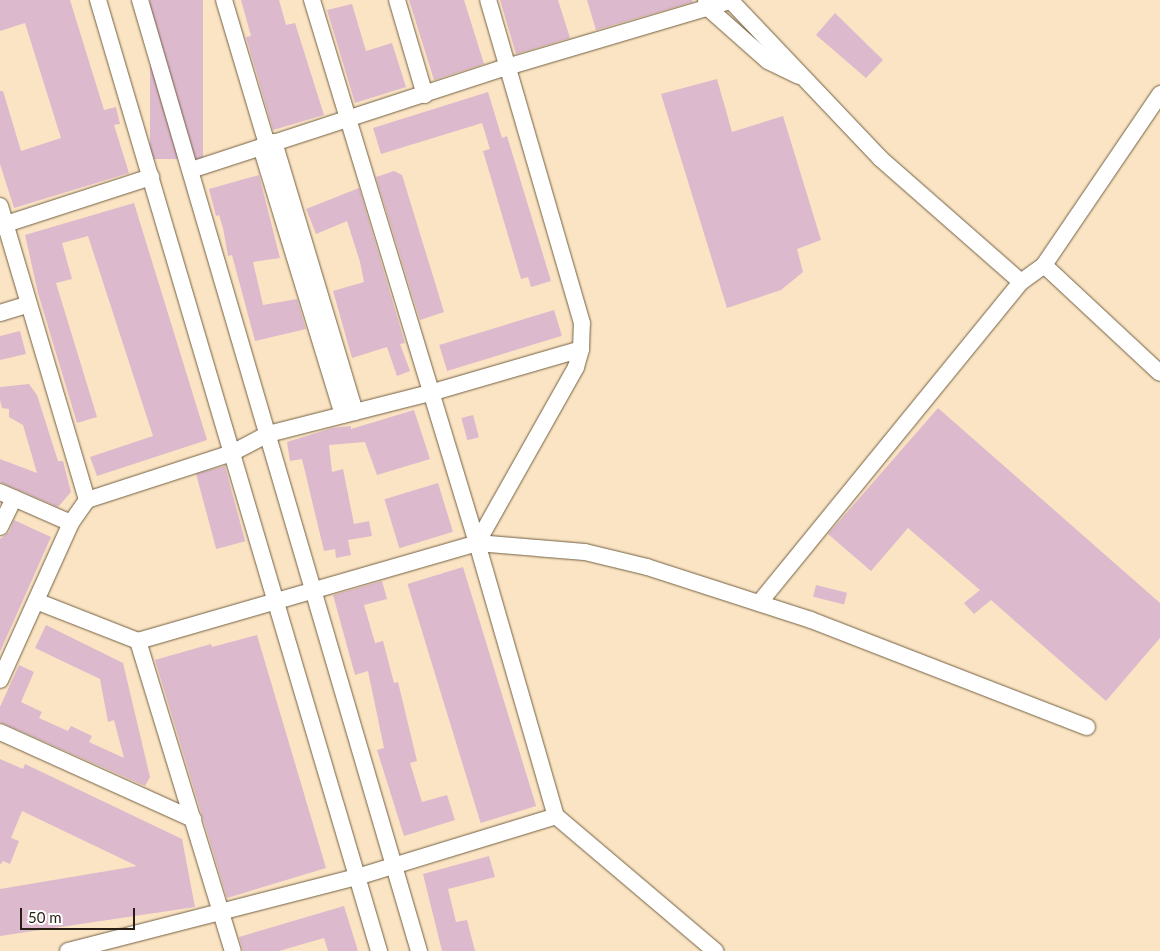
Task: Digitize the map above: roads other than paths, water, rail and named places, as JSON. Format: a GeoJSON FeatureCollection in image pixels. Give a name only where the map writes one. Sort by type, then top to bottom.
{"type":"FeatureCollection","features":[{"type":"Feature","properties":{"kind":"street"},"geometry":{"type":"LineString","coordinates":[[98,0],[379,951]]}},
{"type":"Feature","properties":{"kind":"street"},"geometry":{"type":"LineString","coordinates":[[140,0],[419,951]]}},
{"type":"Feature","properties":{"kind":"street"},"geometry":{"type":"LineString","coordinates":[[224,0],[349,413]]}},
{"type":"Feature","properties":{"kind":"street"},"geometry":{"type":"LineString","coordinates":[[312,0],[477,543],[556,816],[715,951]]}},
{"type":"Feature","properties":{"kind":"street"},"geometry":{"type":"LineString","coordinates":[[397,0],[425,95]]}},
{"type":"Feature","properties":{"kind":"street"},"geometry":{"type":"LineString","coordinates":[[477,543],[576,367],[581,349],[582,324],[488,0]]}},
{"type":"Feature","properties":{"kind":"street"},"geometry":{"type":"LineString","coordinates":[[191,170],[706,4],[730,0],[881,159],[1021,282]]}},
{"type":"Feature","properties":{"kind":"street"},"geometry":{"type":"LineString","coordinates":[[706,4],[768,61],[807,80]]}},
{"type":"Feature","properties":{"kind":"street"},"geometry":{"type":"LineString","coordinates":[[758,603],[1021,282],[1044,265],[1160,94]]}},
{"type":"Feature","properties":{"kind":"street"},"geometry":{"type":"LineString","coordinates":[[3,226],[151,177]]}},
{"type":"Feature","properties":{"kind":"street"},"geometry":{"type":"LineString","coordinates":[[0,206],[3,226],[29,304],[87,500]]}},
{"type":"Feature","properties":{"kind":"street"},"geometry":{"type":"LineString","coordinates":[[1044,265],[1160,373]]}},
{"type":"Feature","properties":{"kind":"street"},"geometry":{"type":"LineString","coordinates":[[0,313],[29,304]]}},
{"type":"Feature","properties":{"kind":"street"},"geometry":{"type":"LineString","coordinates":[[0,680],[71,523],[87,500],[232,453],[268,434],[430,393],[581,349]]}},
{"type":"Feature","properties":{"kind":"street"},"geometry":{"type":"LineString","coordinates":[[0,527],[7,495],[71,523]]}},
{"type":"Feature","properties":{"kind":"street"},"geometry":{"type":"LineString","coordinates":[[36,601],[138,641],[312,589],[477,543],[586,552],[646,567],[812,620],[1087,727]]}},
{"type":"Feature","properties":{"kind":"street"},"geometry":{"type":"LineString","coordinates":[[138,641],[233,951]]}},
{"type":"Feature","properties":{"kind":"street"},"geometry":{"type":"LineString","coordinates":[[0,732],[193,819]]}},
{"type":"Feature","properties":{"kind":"street"},"geometry":{"type":"LineString","coordinates":[[68,951],[357,876],[556,816]]}}]}
